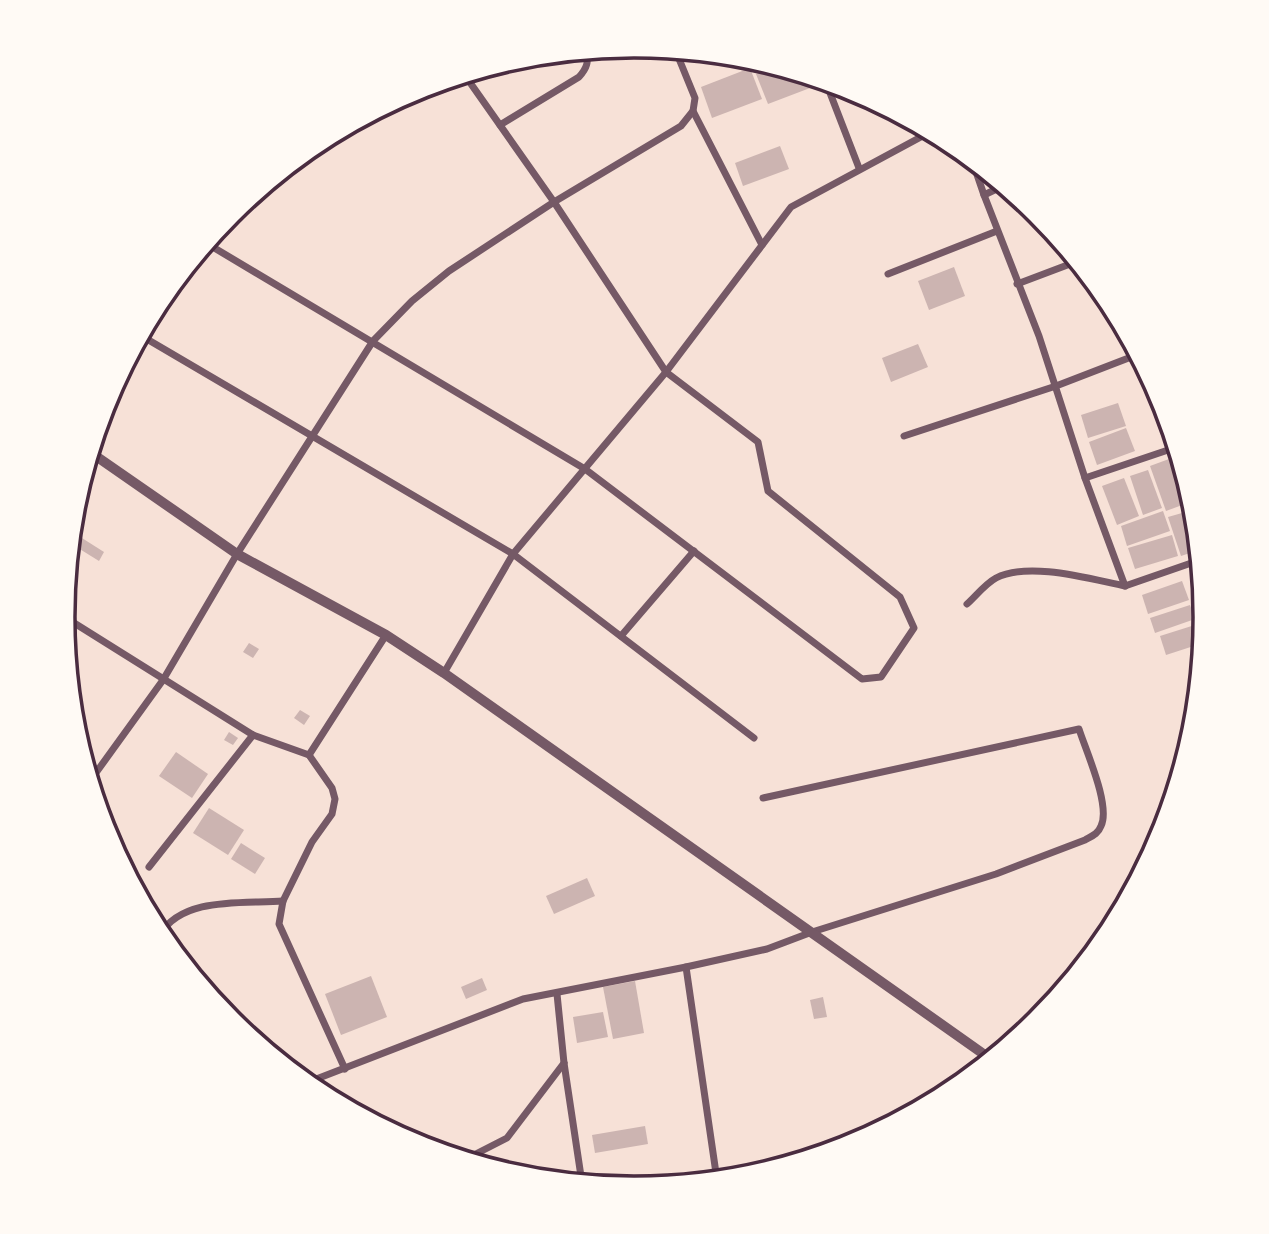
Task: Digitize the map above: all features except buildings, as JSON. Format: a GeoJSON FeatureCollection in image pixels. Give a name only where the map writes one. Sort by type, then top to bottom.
{"type":"FeatureCollection","features":[{"type":"Feature","properties":{"kind":"street"},"geometry":{"type":"LineString","coordinates":[[500,125],[579,77],[589,60]]}},
{"type":"Feature","properties":{"kind":"street"},"geometry":{"type":"LineString","coordinates":[[97,771],[163,680],[237,554],[373,341],[412,301],[449,271],[554,202],[681,126],[693,111],[695,98],[679,60]]}},
{"type":"Feature","properties":{"kind":"street"},"geometry":{"type":"LineString","coordinates":[[214,248],[584,469],[862,679],[881,677],[914,628],[900,597],[768,491],[758,442],[666,372],[554,202],[470,83]]}},
{"type":"Feature","properties":{"kind":"street"},"geometry":{"type":"LineString","coordinates":[[830,93],[859,168]]}},
{"type":"Feature","properties":{"kind":"street"},"geometry":{"type":"LineString","coordinates":[[693,111],[762,245]]}},
{"type":"Feature","properties":{"kind":"street"},"geometry":{"type":"LineString","coordinates":[[444,673],[513,554],[666,372],[791,207],[920,137]]}},
{"type":"Feature","properties":{"kind":"street"},"geometry":{"type":"LineString","coordinates":[[977,175],[1056,386],[1085,478],[1125,586]]}},
{"type":"Feature","properties":{"kind":"street"},"geometry":{"type":"LineString","coordinates":[[984,195],[995,190]]}},
{"type":"Feature","properties":{"kind":"street"},"geometry":{"type":"LineString","coordinates":[[888,274],[997,232]]}},
{"type":"Feature","properties":{"kind":"street"},"geometry":{"type":"LineString","coordinates":[[1017,284],[1068,265]]}},
{"type":"Feature","properties":{"kind":"street"},"geometry":{"type":"LineString","coordinates":[[149,339],[513,554],[754,738]]}},
{"type":"Feature","properties":{"kind":"street"},"geometry":{"type":"LineString","coordinates":[[904,436],[1056,386],[1130,358]]}},
{"type":"Feature","properties":{"kind":"street"},"geometry":{"type":"LineString","coordinates":[[1085,478],[1168,450]]}},
{"type":"Feature","properties":{"kind":"street"},"geometry":{"type":"LineString","coordinates":[[98,458],[237,554],[386,635],[444,673],[983,1054]]}},
{"type":"Feature","properties":{"kind":"street"},"geometry":{"type":"LineString","coordinates":[[621,636],[694,551]]}},
{"type":"Feature","properties":{"kind":"street"},"geometry":{"type":"LineString","coordinates":[[967,604],[993,579],[1007,573],[1047,570],[1125,586],[1191,563]]}},
{"type":"Feature","properties":{"kind":"street"},"geometry":{"type":"LineString","coordinates":[[75,624],[253,735],[309,755],[331,788],[335,799],[332,814],[312,842],[283,901],[279,923],[345,1069]]}},
{"type":"Feature","properties":{"kind":"street"},"geometry":{"type":"LineString","coordinates":[[309,755],[386,635]]}},
{"type":"Feature","properties":{"kind":"street"},"geometry":{"type":"LineString","coordinates":[[319,1078],[523,999],[687,968],[767,949],[812,932],[996,874],[1095,834],[1103,824],[1103,805],[1079,729],[763,798]]}},
{"type":"Feature","properties":{"kind":"street"},"geometry":{"type":"LineString","coordinates":[[149,867],[253,735]]}},
{"type":"Feature","properties":{"kind":"street"},"geometry":{"type":"LineString","coordinates":[[167,924],[178,915],[196,907],[283,901]]}},
{"type":"Feature","properties":{"kind":"street"},"geometry":{"type":"LineString","coordinates":[[687,968],[716,1170]]}},
{"type":"Feature","properties":{"kind":"street"},"geometry":{"type":"LineString","coordinates":[[557,993],[564,1063],[581,1173]]}},
{"type":"Feature","properties":{"kind":"street"},"geometry":{"type":"LineString","coordinates":[[477,1153],[507,1138],[564,1063]]}}]}
